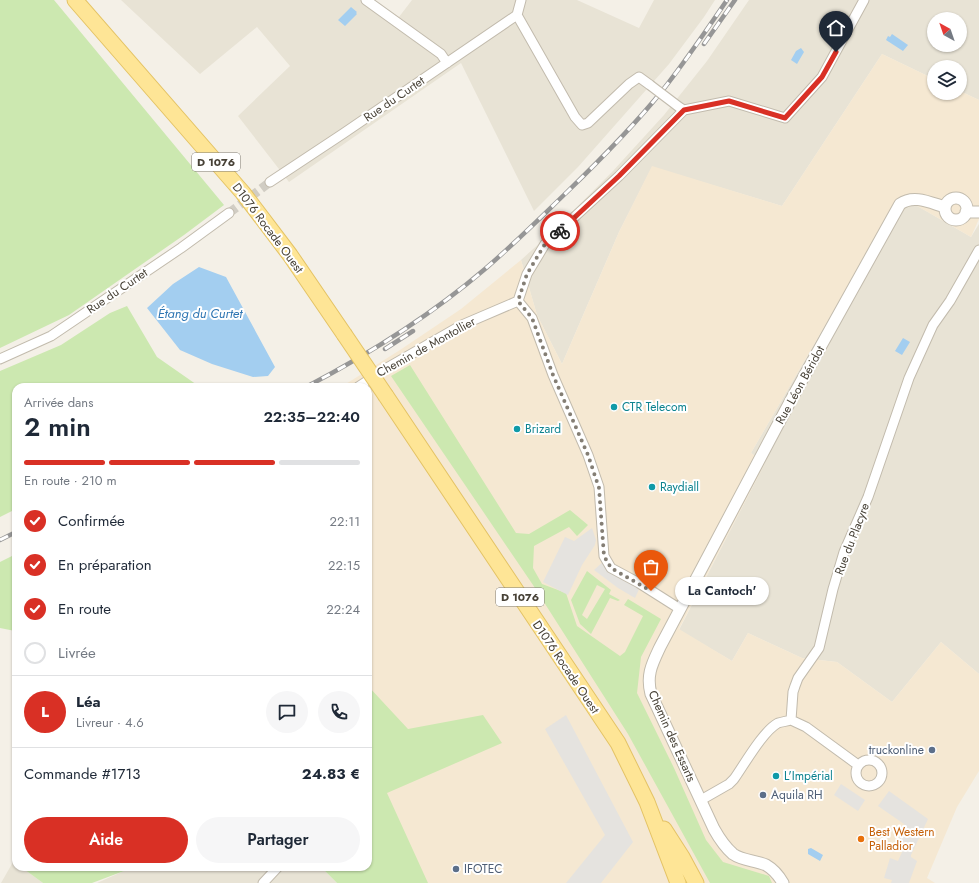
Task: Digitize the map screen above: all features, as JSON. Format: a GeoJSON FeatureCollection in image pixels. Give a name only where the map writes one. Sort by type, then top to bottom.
{"type":"FeatureCollection","features":[{"type":"Feature","properties":{"kind":"main road","name":"D1076 Rocade Ouest"},"geometry":{"type":"LineString","coordinates":[[75,0],[243,193],[290,255],[618,744],[647,802]]}},
{"type":"Feature","properties":{"kind":"main road","name":"D 1076"},"geometry":{"type":"LineString","coordinates":[[647,802],[678,883]]}},
{"type":"Feature","properties":{"kind":"main road","name":"D 1076"},"geometry":{"type":"LineString","coordinates":[[647,802],[682,857],[696,883]]}},
{"type":"Feature","properties":{"kind":"street"},"geometry":{"type":"LineString","coordinates":[[366,0],[441,54],[447,63]]}},
{"type":"Feature","properties":{"kind":"street"},"geometry":{"type":"LineString","coordinates":[[521,0],[517,15],[575,117],[582,125],[588,123],[629,84],[639,77],[682,109]]}},
{"type":"Feature","properties":{"kind":"street"},"geometry":{"type":"LineString","coordinates":[[680,609],[639,583],[611,568],[604,556],[599,488],[588,455],[553,375],[532,318],[518,301],[527,274],[545,244],[619,176],[682,109],[729,101],[785,118],[822,77],[864,0]]}},
{"type":"Feature","properties":{"kind":"street","name":"Rue du Curtet"},"geometry":{"type":"LineString","coordinates":[[270,182],[517,15]]}},
{"type":"Feature","properties":{"kind":"street","name":"Rue Léon Béridot"},"geometry":{"type":"LineString","coordinates":[[680,609],[792,398],[900,204],[907,199],[917,199],[945,207]]}},
{"type":"Feature","properties":{"kind":"street"},"geometry":{"type":"LineString","coordinates":[[953,199],[958,199],[966,206],[966,212],[963,218],[957,220],[950,219],[946,214],[945,207],[948,202],[953,199]]}},
{"type":"Feature","properties":{"kind":"street"},"geometry":{"type":"LineString","coordinates":[[966,212],[979,212]]}},
{"type":"Feature","properties":{"kind":"street","name":"Rue du Curtet"},"geometry":{"type":"LineString","coordinates":[[0,359],[51,336],[181,248],[229,213]]}},
{"type":"Feature","properties":{"kind":"street","name":"Rue du Placyre"},"geometry":{"type":"LineString","coordinates":[[791,720],[793,692],[795,686],[798,678],[819,648],[833,589],[844,552],[868,497],[909,378],[933,325],[950,301],[979,250]]}},
{"type":"Feature","properties":{"kind":"street","name":"Chemin de Montollier"},"geometry":{"type":"LineString","coordinates":[[364,383],[387,368],[462,325],[518,301]]}},
{"type":"Feature","properties":{"kind":"street","name":"Chemin des Essarts"},"geometry":{"type":"LineString","coordinates":[[680,609],[652,664],[649,674],[651,694],[702,800],[714,829],[725,846],[734,854],[747,861],[764,865],[772,869],[783,883]]}},
{"type":"Feature","properties":{"kind":"street"},"geometry":{"type":"LineString","coordinates":[[702,800],[729,784],[734,779],[770,729],[778,723],[791,720],[806,727],[858,765]]}},
{"type":"Feature","properties":{"kind":"street"},"geometry":{"type":"LineString","coordinates":[[263,883],[274,871]]}},
{"type":"Feature","properties":{"kind":"shaded area"},"geometry":{"type":"Polygon","coordinates":[[[121,0],[373,0],[399,17],[412,0],[577,0],[639,28],[654,0],[715,0],[669,64],[578,167],[534,211],[461,63],[289,182],[238,116],[290,66],[257,27],[200,74],[121,0]]]}},
{"type":"Feature","properties":{"kind":"shaded area"},"geometry":{"type":"Polygon","coordinates":[[[749,0],[979,0],[979,100],[967,94],[967,60],[927,60],[927,76],[882,54],[782,206],[652,167],[619,232],[562,364],[537,315],[521,260],[553,231],[612,172],[664,115],[707,61],[749,0]]]}},
{"type":"Feature","properties":{"kind":"shaded area"},"geometry":{"type":"Polygon","coordinates":[[[882,54],[927,76],[927,100],[967,100],[967,94],[979,100],[979,219],[971,237],[900,196],[751,453],[765,463],[679,629],[732,661],[748,633],[802,658],[837,662],[892,702],[941,642],[979,674],[979,771],[957,807],[927,878],[935,883],[427,883],[382,792],[372,721],[372,383],[347,383],[461,309],[521,260],[537,315],[562,364],[619,232],[652,166],[782,206],[882,54]]]}},
{"type":"Feature","properties":{"kind":"shaded area"},"geometry":{"type":"Polygon","coordinates":[[[900,196],[971,237],[979,224],[979,674],[941,642],[892,702],[837,662],[802,658],[748,633],[732,661],[679,630],[765,463],[751,453],[900,196]]]}},
{"type":"Feature","properties":{"kind":"shaded area"},"geometry":{"type":"Polygon","coordinates":[[[592,528],[596,540],[595,545],[582,565],[568,595],[543,582],[565,537],[574,541],[592,528]]]}},
{"type":"Feature","properties":{"kind":"shaded area"},"geometry":{"type":"Polygon","coordinates":[[[606,559],[641,585],[635,598],[618,588],[594,570],[606,559]]]}},
{"type":"Feature","properties":{"kind":"shaded area"},"geometry":{"type":"Polygon","coordinates":[[[566,715],[633,842],[601,883],[566,883],[605,835],[545,729],[566,715]]]}},
{"type":"Feature","properties":{"kind":"shaded area"},"geometry":{"type":"Polygon","coordinates":[[[841,784],[865,800],[858,811],[834,795],[841,784]]]}},
{"type":"Feature","properties":{"kind":"shaded area"},"geometry":{"type":"Polygon","coordinates":[[[889,791],[928,819],[911,855],[911,857],[917,861],[909,883],[891,883],[892,880],[884,878],[890,858],[898,861],[903,850],[895,846],[905,826],[878,806],[889,791]]]}},
{"type":"Feature","properties":{"kind":"shaded area"},"geometry":{"type":"Polygon","coordinates":[[[12,864],[12,871],[26,871],[43,883],[1,883],[12,864]]]}},
{"type":"Feature","properties":{"kind":"shaded area"},"geometry":{"type":"Polygon","coordinates":[[[124,871],[325,871],[337,883],[97,883],[124,871]]]}},
{"type":"Feature","properties":{"kind":"green space"},"geometry":{"type":"Polygon","coordinates":[[[0,0],[54,0],[224,205],[184,235],[69,315],[0,348],[0,0]]]}},
{"type":"Feature","properties":{"kind":"green space"},"geometry":{"type":"Polygon","coordinates":[[[127,306],[157,357],[194,383],[12,383],[12,511],[0,517],[0,371],[61,345],[110,313],[127,306]]]}},
{"type":"Feature","properties":{"kind":"green space"},"geometry":{"type":"Polygon","coordinates":[[[410,365],[516,533],[529,534],[570,510],[588,525],[577,536],[569,527],[534,546],[533,568],[542,584],[566,593],[577,626],[620,656],[625,652],[643,616],[624,605],[628,599],[661,619],[641,657],[637,693],[674,768],[706,840],[723,862],[769,876],[772,883],[710,883],[628,734],[533,585],[391,376],[410,365]]]}},
{"type":"Feature","properties":{"kind":"green space"},"geometry":{"type":"Polygon","coordinates":[[[12,556],[12,630],[0,628],[0,562],[12,556]]]}},
{"type":"Feature","properties":{"kind":"green space"},"geometry":{"type":"Polygon","coordinates":[[[587,571],[611,590],[609,594],[620,600],[618,601],[610,598],[591,634],[580,624],[571,600],[587,571]],[[597,585],[582,615],[587,619],[605,589],[597,585]]]}},
{"type":"Feature","properties":{"kind":"green space"},"geometry":{"type":"Polygon","coordinates":[[[372,690],[408,729],[483,715],[502,743],[387,793],[428,883],[337,883],[325,871],[372,871],[372,690]]]}},
{"type":"Feature","properties":{"kind":"green space"},"geometry":{"type":"Polygon","coordinates":[[[26,871],[124,871],[92,883],[43,883],[26,871]]]}},
{"type":"Feature","properties":{"kind":"water"},"geometry":{"type":"Polygon","coordinates":[[[351,7],[357,12],[357,14],[345,26],[338,20],[351,7]]]}},
{"type":"Feature","properties":{"kind":"water"},"geometry":{"type":"Polygon","coordinates":[[[892,34],[908,45],[903,51],[886,40],[888,36],[890,37],[892,34]]]}},
{"type":"Feature","properties":{"kind":"water"},"geometry":{"type":"Polygon","coordinates":[[[801,48],[804,52],[797,64],[791,60],[796,51],[801,48]]]}},
{"type":"Feature","properties":{"kind":"water","name":"Étang du Curtet"},"geometry":{"type":"Polygon","coordinates":[[[199,267],[226,277],[275,367],[268,376],[253,377],[212,364],[180,350],[147,308],[173,284],[199,267]]]}},
{"type":"Feature","properties":{"kind":"water"},"geometry":{"type":"Polygon","coordinates":[[[903,338],[910,342],[902,355],[895,351],[903,338]]]}},
{"type":"Feature","properties":{"kind":"water"},"geometry":{"type":"Polygon","coordinates":[[[811,848],[823,855],[820,861],[808,854],[808,849],[811,848]]]}},
{"type":"Feature","properties":{"kind":"tunnel"},"geometry":{"type":"LineString","coordinates":[[229,213],[270,182]]}},
{"type":"Feature","properties":{"kind":"railway"},"geometry":{"type":"LineString","coordinates":[[313,383],[376,348],[443,303],[506,250],[592,168],[640,117],[679,69],[727,0]]}},
{"type":"Feature","properties":{"kind":"railway"},"geometry":{"type":"LineString","coordinates":[[704,44],[735,0]]}},
{"type":"Feature","properties":{"kind":"railway"},"geometry":{"type":"LineString","coordinates":[[385,349],[413,331]]}},
{"type":"Feature","properties":{"kind":"railway"},"geometry":{"type":"LineString","coordinates":[[0,540],[12,534]]}},
{"type":"Feature","properties":{"kind":"way so far"},"geometry":{"type":"LineString","coordinates":[[560,231],[545,244],[527,274],[518,301],[532,318],[553,375],[588,455],[599,488],[604,556],[611,568],[651,591]]}},
{"type":"Feature","properties":{"kind":"place","name":"CTR Telecom"},"geometry":{"type":"Point","coordinates":[614,407]}},
{"type":"Feature","properties":{"kind":"place","name":"Brizard"},"geometry":{"type":"Point","coordinates":[517,429]}},
{"type":"Feature","properties":{"kind":"place","name":"Raydiall"},"geometry":{"type":"Point","coordinates":[652,487]}},
{"type":"Feature","properties":{"kind":"place","name":"La Cantoch'"},"geometry":{"type":"Point","coordinates":[651,591]}},
{"type":"Feature","properties":{"kind":"place","name":"truckonline"},"geometry":{"type":"Point","coordinates":[932,750]}},
{"type":"Feature","properties":{"kind":"place","name":"L'Impérial"},"geometry":{"type":"Point","coordinates":[776,776]}},
{"type":"Feature","properties":{"kind":"place","name":"Aquila RH"},"geometry":{"type":"Point","coordinates":[763,795]}},
{"type":"Feature","properties":{"kind":"place","name":"Best Western Palladior"},"geometry":{"type":"Point","coordinates":[861,839]}},
{"type":"Feature","properties":{"kind":"place","name":"IFOTEC"},"geometry":{"type":"Point","coordinates":[456,869]}},
{"type":"Feature","properties":{"kind":"route"},"geometry":{"type":"LineString","coordinates":[[560,231],[619,176],[684,110],[729,101],[785,118],[822,77],[836,52]]}}]}
